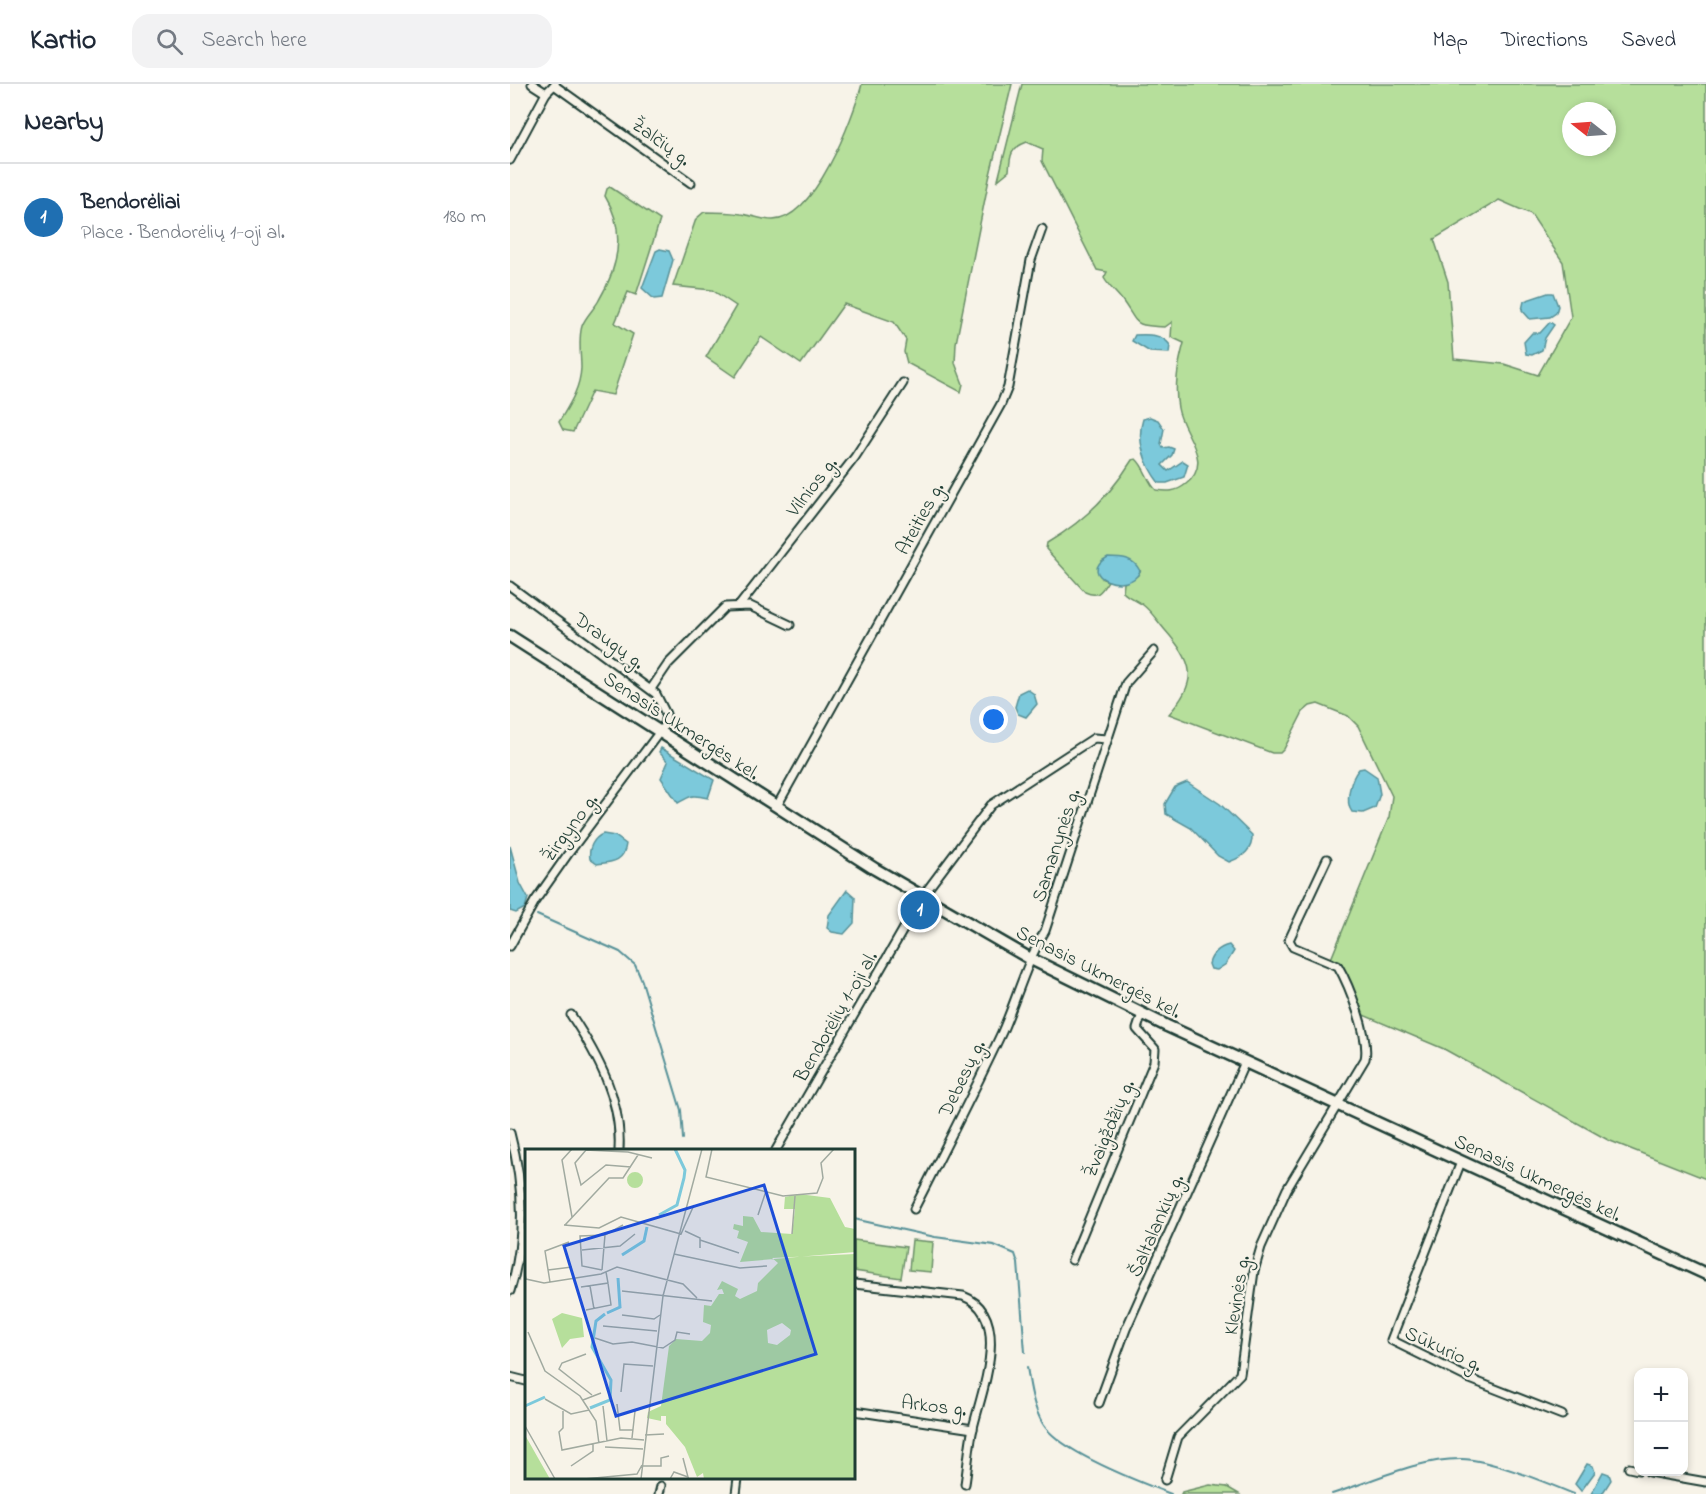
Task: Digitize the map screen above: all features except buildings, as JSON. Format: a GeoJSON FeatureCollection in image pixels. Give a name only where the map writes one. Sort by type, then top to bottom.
{"type":"FeatureCollection","features":[{"type":"Feature","properties":{"kind":"main road","name":"Senasis Ukmergės kel."},"geometry":{"type":"LineString","coordinates":[[510,636],[922,897],[1029,958],[1142,1014],[1706,1274]]}},
{"type":"Feature","properties":{"kind":"street"},"geometry":{"type":"LineString","coordinates":[[532,84],[546,93]]}},
{"type":"Feature","properties":{"kind":"street"},"geometry":{"type":"LineString","coordinates":[[510,160],[546,93],[555,84]]}},
{"type":"Feature","properties":{"kind":"street","name":"Žalčių g."},"geometry":{"type":"LineString","coordinates":[[555,84],[691,183]]}},
{"type":"Feature","properties":{"kind":"street","name":"Ateities g."},"geometry":{"type":"LineString","coordinates":[[777,806],[1001,404],[1008,387],[1030,260],[1042,228]]}},
{"type":"Feature","properties":{"kind":"street","name":"Vilnios g."},"geometry":{"type":"LineString","coordinates":[[651,689],[668,664],[725,607],[739,606],[855,457],[903,383]]}},
{"type":"Feature","properties":{"kind":"street","name":"Draugų g."},"geometry":{"type":"LineString","coordinates":[[510,586],[628,675],[651,689],[663,703],[666,714],[664,726],[659,731]]}},
{"type":"Feature","properties":{"kind":"street"},"geometry":{"type":"LineString","coordinates":[[739,606],[750,606],[790,625]]}},
{"type":"Feature","properties":{"kind":"street","name":"Samanynės g."},"geometry":{"type":"LineString","coordinates":[[1029,958],[1045,931],[1126,683],[1154,651]]}},
{"type":"Feature","properties":{"kind":"street","name":"Žirgyno g."},"geometry":{"type":"LineString","coordinates":[[510,946],[536,901],[659,731]]}},
{"type":"Feature","properties":{"kind":"street","name":"Samanynės g."},"geometry":{"type":"LineString","coordinates":[[922,897],[992,805],[1094,738],[1107,739]]}},
{"type":"Feature","properties":{"kind":"street","name":"Klevinės g."},"geometry":{"type":"LineString","coordinates":[[1165,1480],[1178,1437],[1240,1374],[1254,1271],[1261,1247],[1287,1189],[1365,1059],[1366,1050],[1360,1025],[1338,966],[1293,947],[1289,940],[1327,859]]}},
{"type":"Feature","properties":{"kind":"street","name":"Bendorėlių 1-oji al."},"geometry":{"type":"LineString","coordinates":[[777,1149],[922,897]]}},
{"type":"Feature","properties":{"kind":"street","name":"Debesų g."},"geometry":{"type":"LineString","coordinates":[[914,1209],[1002,1032],[1023,982],[1029,958]]}},
{"type":"Feature","properties":{"kind":"street","name":"Žvaigždžių g."},"geometry":{"type":"LineString","coordinates":[[1072,1260],[1154,1062],[1155,1049],[1137,1029],[1142,1014]]}},
{"type":"Feature","properties":{"kind":"street"},"geometry":{"type":"LineString","coordinates":[[571,1016],[597,1054],[605,1076],[615,1107],[619,1149]]}},
{"type":"Feature","properties":{"kind":"street","name":"Šaltalankių g."},"geometry":{"type":"LineString","coordinates":[[1099,1403],[1126,1329],[1245,1062]]}},
{"type":"Feature","properties":{"kind":"street"},"geometry":{"type":"LineString","coordinates":[[510,1133],[516,1154],[524,1213],[517,1265],[510,1292]]}},
{"type":"Feature","properties":{"kind":"street","name":"Sūkurio g."},"geometry":{"type":"LineString","coordinates":[[1461,1162],[1390,1340],[1470,1379],[1562,1415]]}},
{"type":"Feature","properties":{"kind":"street","name":"Arkos g."},"geometry":{"type":"LineString","coordinates":[[855,1284],[956,1295],[970,1299],[981,1308],[988,1325],[991,1363],[973,1429],[855,1412]]}},
{"type":"Feature","properties":{"kind":"street"},"geometry":{"type":"LineString","coordinates":[[510,1377],[525,1381]]}},
{"type":"Feature","properties":{"kind":"street"},"geometry":{"type":"LineString","coordinates":[[965,1484],[973,1429]]}},
{"type":"Feature","properties":{"kind":"street"},"geometry":{"type":"LineString","coordinates":[[1629,1468],[1634,1469]]}},
{"type":"Feature","properties":{"kind":"street"},"geometry":{"type":"LineString","coordinates":[[1672,1476],[1706,1482]]}},
{"type":"Feature","properties":{"kind":"street"},"geometry":{"type":"LineString","coordinates":[[736,1494],[738,1479]]}},
{"type":"Feature","properties":{"kind":"green space"},"geometry":{"type":"Polygon","coordinates":[[[862,84],[1012,84],[989,179],[956,343],[955,363],[963,384],[961,392],[907,363],[904,352],[906,340],[894,322],[844,304],[801,364],[761,337],[735,377],[706,357],[736,306],[712,290],[673,286],[696,219],[704,212],[736,213],[773,220],[789,215],[803,203],[817,185],[841,142],[862,84]]]}},
{"type":"Feature","properties":{"kind":"green space"},"geometry":{"type":"Polygon","coordinates":[[[1022,84],[1706,84],[1706,1179],[1608,1140],[1444,1049],[1361,1014],[1342,965],[1331,959],[1389,817],[1392,796],[1358,726],[1348,716],[1318,704],[1310,706],[1303,712],[1280,753],[1272,753],[1169,714],[1185,691],[1189,681],[1189,671],[1182,652],[1152,613],[1123,592],[1124,583],[1138,575],[1140,571],[1103,579],[1108,581],[1101,591],[1089,594],[1046,549],[1047,543],[1084,517],[1105,497],[1132,460],[1136,459],[1139,462],[1156,490],[1179,489],[1194,475],[1198,466],[1194,447],[1178,408],[1177,376],[1184,343],[1171,337],[1172,322],[1165,327],[1138,322],[1104,278],[1107,272],[1097,270],[1042,161],[1043,149],[1027,142],[1018,147],[1011,156],[1009,171],[998,180],[1022,84]],[[1499,200],[1434,239],[1448,282],[1454,359],[1504,364],[1538,375],[1571,317],[1563,262],[1531,214],[1499,200]]]}},
{"type":"Feature","properties":{"kind":"green space"},"geometry":{"type":"Polygon","coordinates":[[[610,187],[660,220],[636,295],[628,292],[615,323],[633,334],[613,395],[592,391],[573,432],[563,430],[559,422],[579,383],[582,326],[606,287],[617,248],[616,222],[605,196],[610,187]]]}},
{"type":"Feature","properties":{"kind":"green space"},"geometry":{"type":"Polygon","coordinates":[[[855,1240],[906,1247],[901,1278],[855,1271],[855,1240]]]}},
{"type":"Feature","properties":{"kind":"green space"},"geometry":{"type":"Polygon","coordinates":[[[912,1240],[933,1242],[931,1272],[909,1270],[912,1240]]]}},
{"type":"Feature","properties":{"kind":"green space"},"geometry":{"type":"Polygon","coordinates":[[[1210,1485],[1227,1487],[1239,1494],[1181,1494],[1182,1492],[1210,1485]]]}},
{"type":"Feature","properties":{"kind":"water"},"geometry":{"type":"Polygon","coordinates":[[[660,249],[669,251],[673,260],[662,298],[654,299],[642,288],[656,251],[660,249]]]}},
{"type":"Feature","properties":{"kind":"water"},"geometry":{"type":"Polygon","coordinates":[[[1553,293],[1558,306],[1556,313],[1550,317],[1530,319],[1522,310],[1524,301],[1553,293]]]}},
{"type":"Feature","properties":{"kind":"water"},"geometry":{"type":"Polygon","coordinates":[[[1550,322],[1554,325],[1545,338],[1542,350],[1532,355],[1526,354],[1524,342],[1532,333],[1540,333],[1550,322]]]}},
{"type":"Feature","properties":{"kind":"water"},"geometry":{"type":"Polygon","coordinates":[[[1135,335],[1150,335],[1167,341],[1170,345],[1169,353],[1150,352],[1132,341],[1135,335]]]}},
{"type":"Feature","properties":{"kind":"water"},"geometry":{"type":"Polygon","coordinates":[[[1150,417],[1158,420],[1164,429],[1161,444],[1163,448],[1174,449],[1172,455],[1162,465],[1168,471],[1183,461],[1188,464],[1184,477],[1167,483],[1159,483],[1150,468],[1141,444],[1141,427],[1143,419],[1150,417]]]}},
{"type":"Feature","properties":{"kind":"water"},"geometry":{"type":"Polygon","coordinates":[[[1108,557],[1130,560],[1140,571],[1134,579],[1126,582],[1107,581],[1100,576],[1097,570],[1099,564],[1108,557]]]}},
{"type":"Feature","properties":{"kind":"water"},"geometry":{"type":"Polygon","coordinates":[[[1027,689],[1034,694],[1037,704],[1026,717],[1018,714],[1015,707],[1019,693],[1027,689]]]}},
{"type":"Feature","properties":{"kind":"water"},"geometry":{"type":"Polygon","coordinates":[[[661,748],[714,780],[708,798],[692,796],[678,803],[661,778],[668,762],[659,752],[661,748]]]}},
{"type":"Feature","properties":{"kind":"water"},"geometry":{"type":"Polygon","coordinates":[[[1364,768],[1377,777],[1380,794],[1375,808],[1363,813],[1352,812],[1349,802],[1351,784],[1359,769],[1364,768]]]}},
{"type":"Feature","properties":{"kind":"water"},"geometry":{"type":"Polygon","coordinates":[[[1187,782],[1220,804],[1252,835],[1249,849],[1239,858],[1229,862],[1218,856],[1191,828],[1166,814],[1165,804],[1175,787],[1187,782]]]}},
{"type":"Feature","properties":{"kind":"water"},"geometry":{"type":"Polygon","coordinates":[[[603,834],[615,836],[626,844],[625,850],[620,858],[612,862],[597,864],[590,859],[590,851],[594,841],[603,834]]]}},
{"type":"Feature","properties":{"kind":"water"},"geometry":{"type":"Polygon","coordinates":[[[510,846],[520,883],[528,898],[525,908],[516,913],[510,911],[510,846]]]}},
{"type":"Feature","properties":{"kind":"water"},"geometry":{"type":"Polygon","coordinates":[[[847,890],[855,897],[854,923],[844,934],[832,932],[827,928],[829,915],[847,890]]]}},
{"type":"Feature","properties":{"kind":"water"},"geometry":{"type":"Polygon","coordinates":[[[1229,945],[1234,951],[1226,964],[1217,970],[1211,969],[1209,964],[1214,955],[1229,945]]]}},
{"type":"Feature","properties":{"kind":"water"},"geometry":{"type":"Polygon","coordinates":[[[1587,1464],[1593,1466],[1595,1472],[1581,1491],[1575,1484],[1587,1464]]]}},
{"type":"Feature","properties":{"kind":"water"},"geometry":{"type":"Polygon","coordinates":[[[1603,1472],[1609,1474],[1611,1480],[1602,1494],[1591,1494],[1603,1472]]]}},
{"type":"Feature","properties":{"kind":"waterway"},"geometry":{"type":"LineString","coordinates":[[537,915],[620,952],[635,965],[642,981],[681,1110],[683,1139]]}},
{"type":"Feature","properties":{"kind":"waterway"},"geometry":{"type":"LineString","coordinates":[[855,1219],[935,1237],[994,1245],[1015,1254],[1018,1263],[1025,1352]]}},
{"type":"Feature","properties":{"kind":"waterway"},"geometry":{"type":"LineString","coordinates":[[1027,1367],[1037,1411],[1043,1424],[1052,1435],[1101,1465],[1171,1494]]}},
{"type":"Feature","properties":{"kind":"waterway"},"geometry":{"type":"LineString","coordinates":[[1332,1494],[1411,1467],[1460,1459],[1485,1462],[1574,1494]]}},
{"type":"Feature","properties":{"kind":"place","name":"Bendorėliai"},"geometry":{"type":"Point","coordinates":[920,910]}}]}
